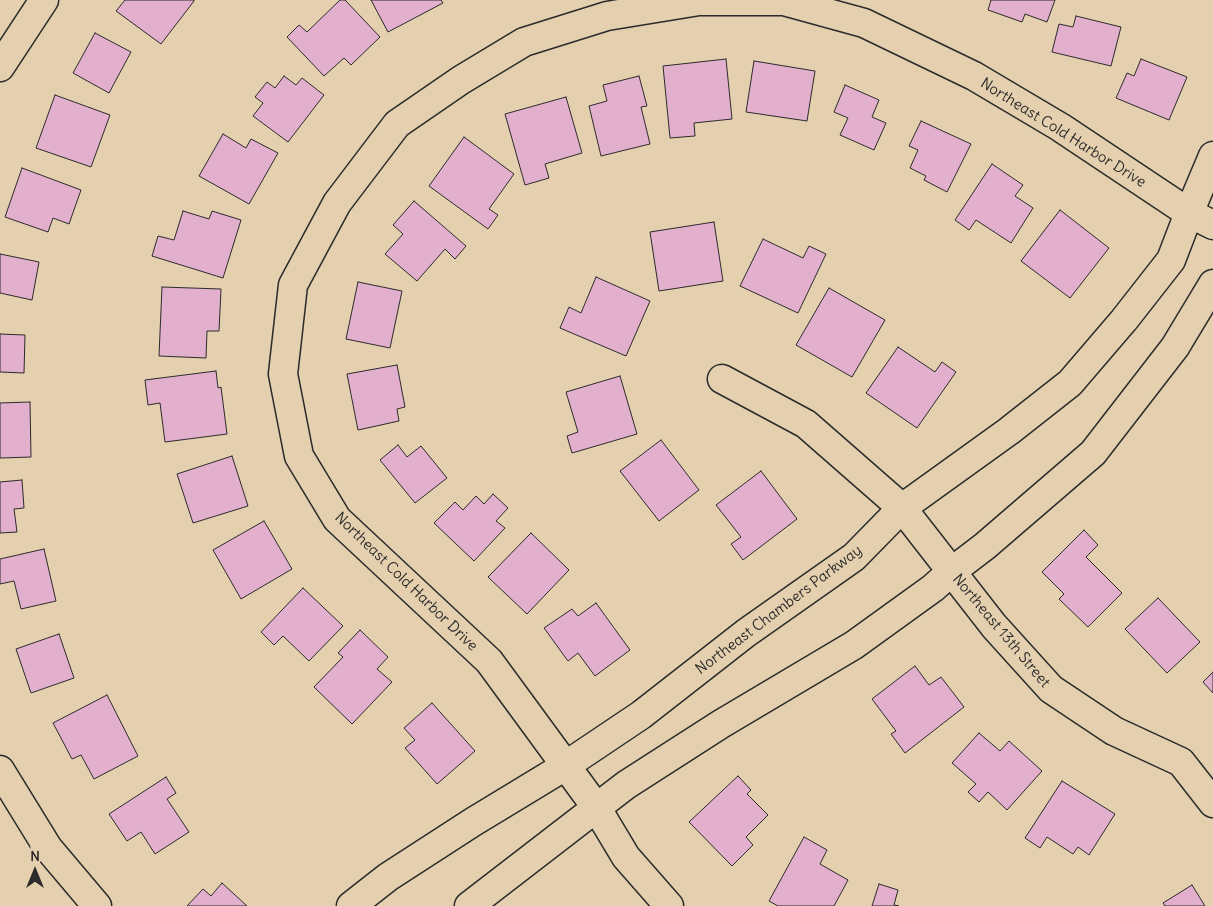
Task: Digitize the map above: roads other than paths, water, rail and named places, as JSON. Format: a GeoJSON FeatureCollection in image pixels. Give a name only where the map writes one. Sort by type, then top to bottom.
{"type":"FeatureCollection","features":[{"type":"Feature","properties":{"kind":"street"},"geometry":{"type":"LineString","coordinates":[[0,67],[44,0]]}},
{"type":"Feature","properties":{"kind":"street","name":"Northeast Cold Harbor Drive"},"geometry":{"type":"LineString","coordinates":[[669,906],[626,857],[596,808],[489,661],[337,519],[299,456],[283,374],[293,285],[337,203],[397,124],[461,80],[524,42],[607,16],[698,1],[784,1],[864,23],[974,76],[1060,127],[1189,213],[1213,225]]}},
{"type":"Feature","properties":{"kind":"street","name":"Northeast Chambers Parkway"},"geometry":{"type":"LineString","coordinates":[[351,906],[388,877],[566,766],[642,715],[746,633],[854,557],[902,508],[1070,383],[1124,320],[1171,260],[1213,156]]}},
{"type":"Feature","properties":{"kind":"street"},"geometry":{"type":"LineString","coordinates":[[469,906],[626,785],[713,729],[854,645],[933,588],[985,546],[1093,453],[1175,347],[1213,284]]}},
{"type":"Feature","properties":{"kind":"street","name":"Northeast 13th Street"},"geometry":{"type":"LineString","coordinates":[[722,379],[806,424],[902,508],[994,626],[1051,690],[1114,730],[1181,762],[1213,803]]}},
{"type":"Feature","properties":{"kind":"street"},"geometry":{"type":"LineString","coordinates":[[0,770],[48,848],[97,906]]}}]}
